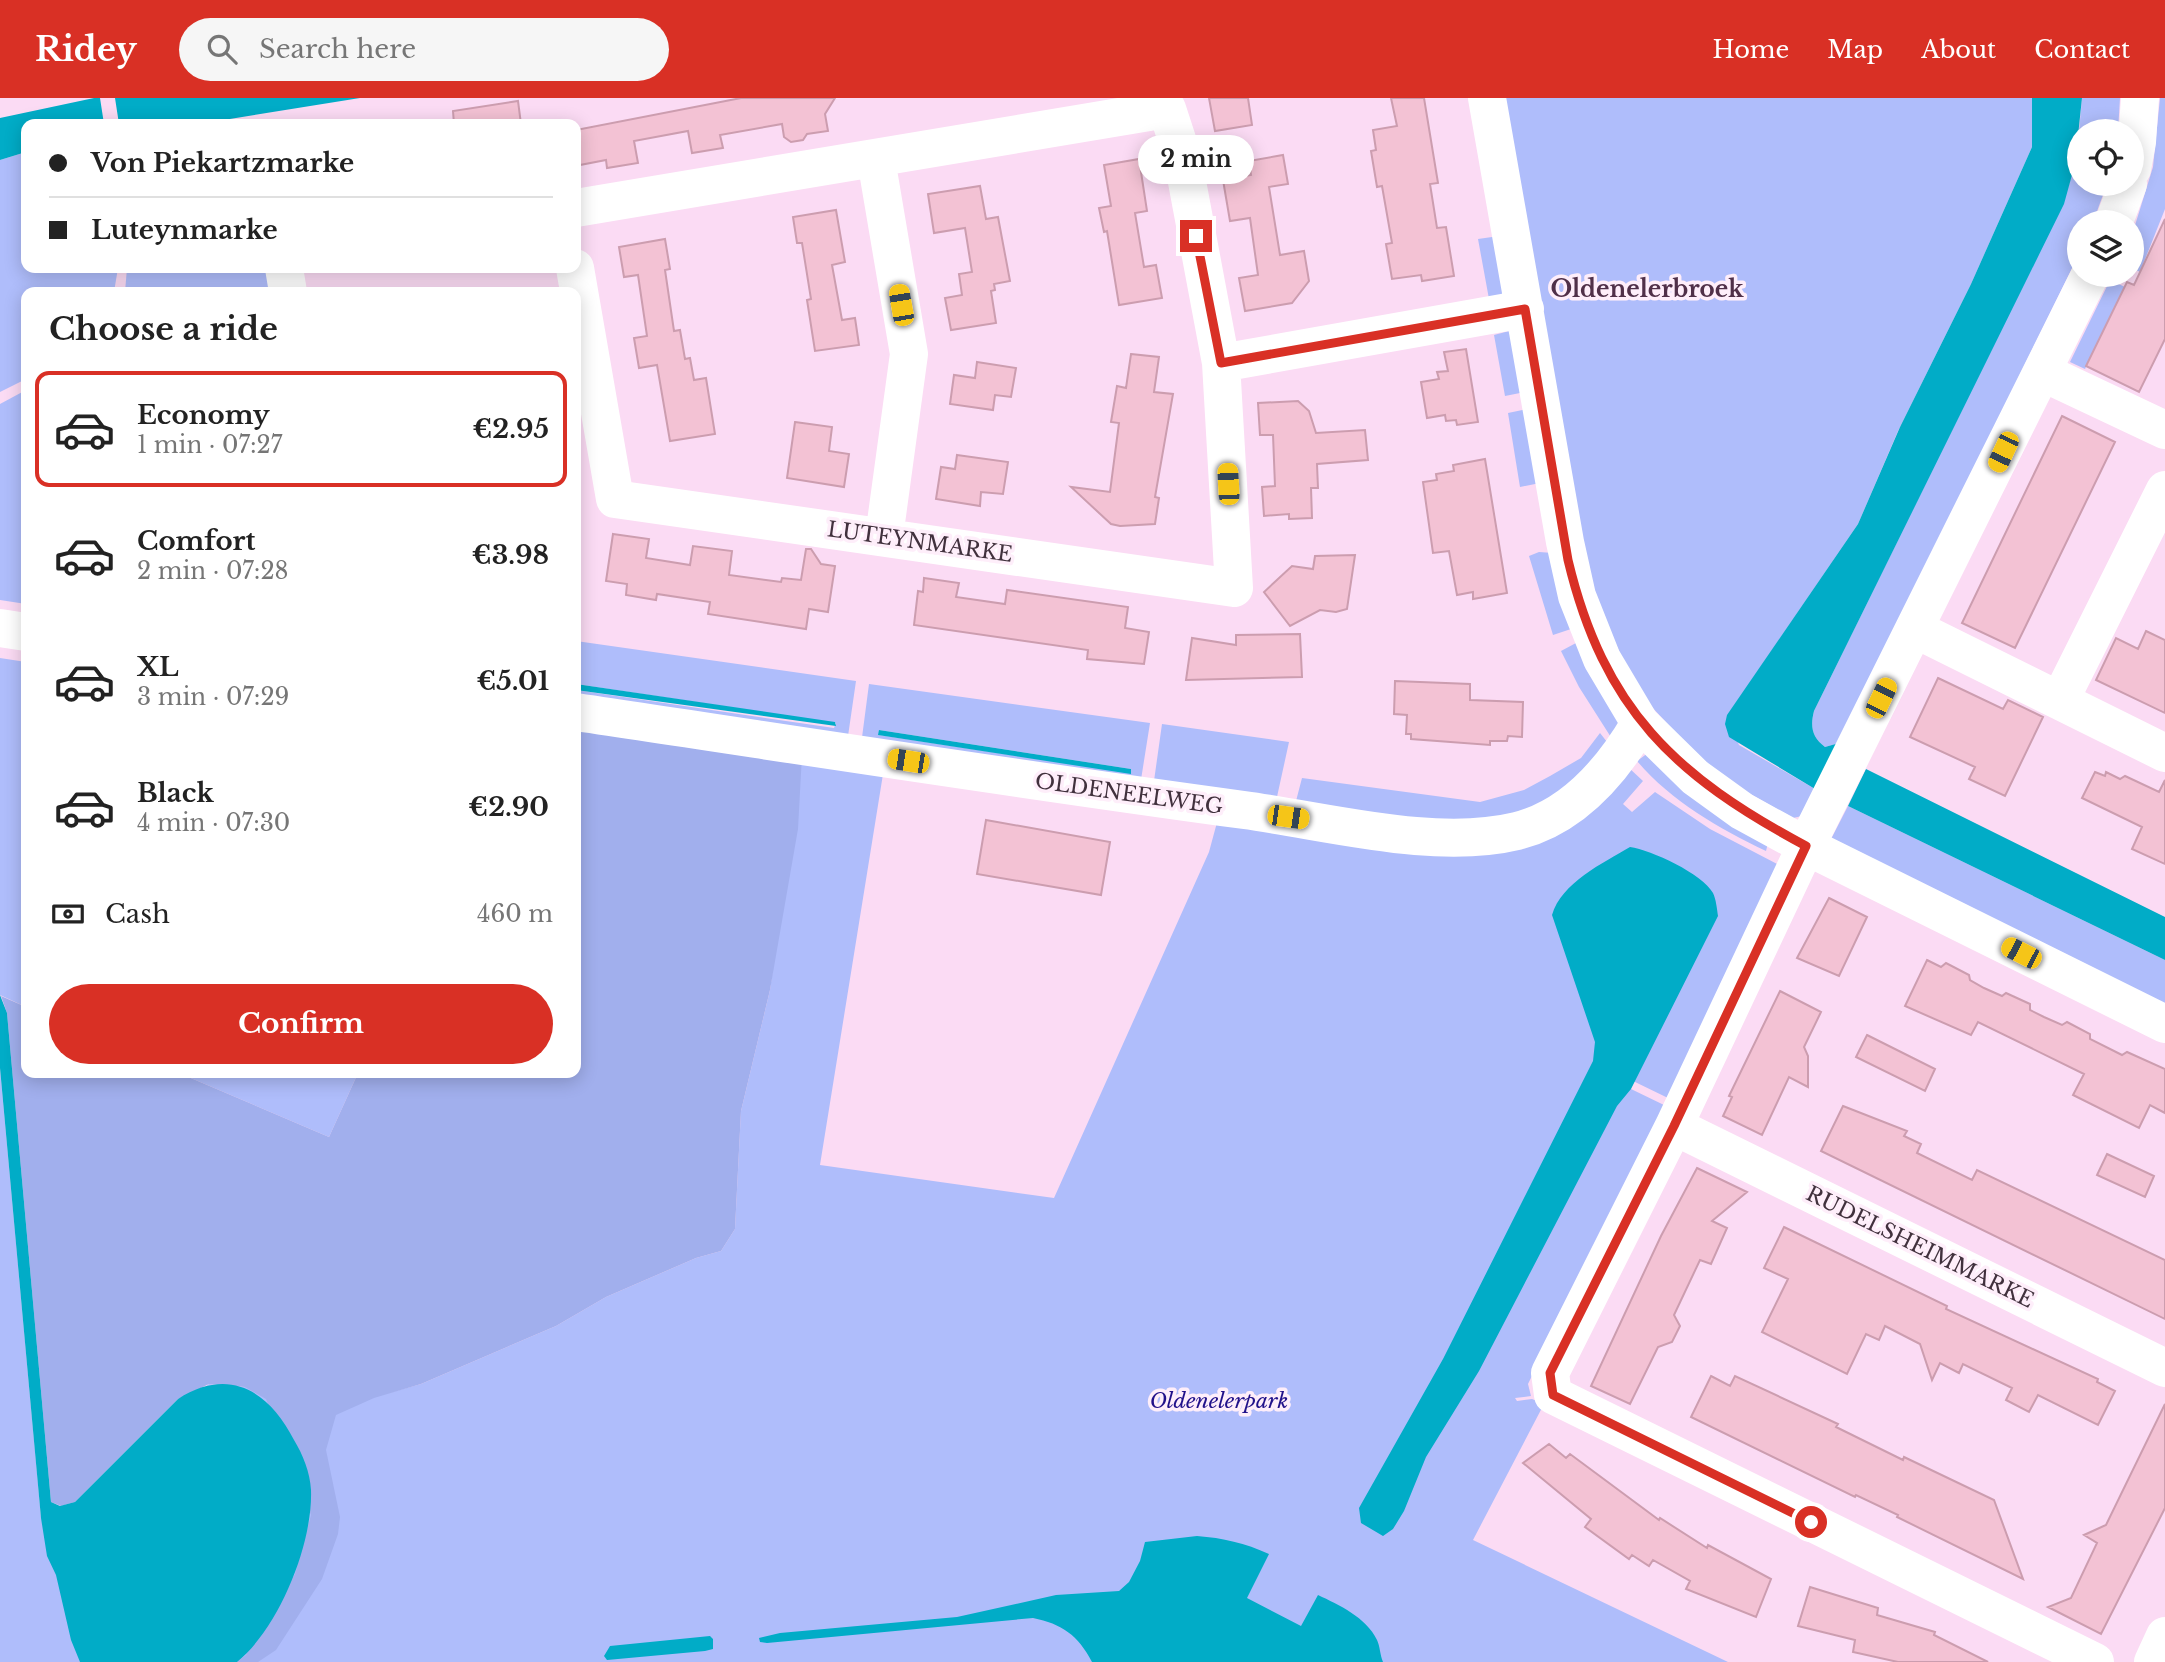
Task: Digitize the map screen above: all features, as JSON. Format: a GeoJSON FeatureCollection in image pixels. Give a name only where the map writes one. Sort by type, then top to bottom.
{"type":"FeatureCollection","features":[{"type":"Feature","properties":{"kind":"street"},"geometry":{"type":"LineString","coordinates":[[1487,98],[1564,542],[1577,596],[1602,659],[1640,723],[1695,777],[1742,811],[1806,846],[2165,1024]]}},
{"type":"Feature","properties":{"kind":"street"},"geometry":{"type":"LineString","coordinates":[[2139,119],[2140,98]]}},
{"type":"Feature","properties":{"kind":"street","name":"LUTEYNMARKE"},"geometry":{"type":"LineString","coordinates":[[581,207],[1167,109],[1182,155],[1221,363],[1234,588],[615,499],[584,362],[581,331]]}},
{"type":"Feature","properties":{"kind":"street"},"geometry":{"type":"LineString","coordinates":[[876,159],[909,354],[884,537]]}},
{"type":"Feature","properties":{"kind":"street"},"geometry":{"type":"LineString","coordinates":[[2084,287],[1806,846],[1674,1126],[1550,1373],[1553,1395],[2095,1662]]}},
{"type":"Feature","properties":{"kind":"street"},"geometry":{"type":"LineString","coordinates":[[1221,363],[1525,309]]}},
{"type":"Feature","properties":{"kind":"street"},"geometry":{"type":"LineString","coordinates":[[2042,372],[2165,430]]}},
{"type":"Feature","properties":{"kind":"street"},"geometry":{"type":"LineString","coordinates":[[2060,700],[2165,490]]}},
{"type":"Feature","properties":{"kind":"street"},"geometry":{"type":"LineString","coordinates":[[0,628],[21,631]]}},
{"type":"Feature","properties":{"kind":"street"},"geometry":{"type":"LineString","coordinates":[[1915,629],[2165,753]]}},
{"type":"Feature","properties":{"kind":"street","name":"OLDENEELWEG"},"geometry":{"type":"LineString","coordinates":[[581,713],[1146,797],[1448,837],[1514,831],[1534,826],[1564,811],[1600,780],[1640,723]]}},
{"type":"Feature","properties":{"kind":"street","name":"RUDELSHEIMMARKE"},"geometry":{"type":"LineString","coordinates":[[1674,1126],[2165,1368]]}},
{"type":"Feature","properties":{"kind":"street"},"geometry":{"type":"LineString","coordinates":[[2153,1662],[2165,1636]]}},
{"type":"Feature","properties":{"kind":"green space"},"geometry":{"type":"Polygon","coordinates":[[[1505,98],[2032,98],[2032,147],[1971,284],[1898,431],[1858,524],[1727,716],[1739,745],[1815,789],[1802,816],[1793,818],[1713,773],[1637,691],[1587,580],[1505,98]]]}},
{"type":"Feature","properties":{"kind":"green space"},"geometry":{"type":"Polygon","coordinates":[[[2082,98],[2120,98],[2119,119],[2080,119],[2082,98]]]}},
{"type":"Feature","properties":{"kind":"green space"},"geometry":{"type":"Polygon","coordinates":[[[2160,98],[2165,98],[2165,209],[2144,262],[2144,210],[2140,210],[2153,167],[2160,98]]]}},
{"type":"Feature","properties":{"kind":"green space"},"geometry":{"type":"Polygon","coordinates":[[[21,154],[21,273],[117,273],[115,287],[21,287],[21,382],[0,392],[0,160],[21,154]]]}},
{"type":"Feature","properties":{"kind":"green space"},"geometry":{"type":"Polygon","coordinates":[[[2067,191],[2067,196],[2103,196],[2097,210],[2067,210],[2067,278],[1839,743],[1825,747],[1813,731],[1814,711],[2063,204],[2067,191]]]}},
{"type":"Feature","properties":{"kind":"green space"},"geometry":{"type":"Polygon","coordinates":[[[1499,236],[1508,297],[1489,299],[1478,239],[1499,236]]]}},
{"type":"Feature","properties":{"kind":"green space"},"geometry":{"type":"Polygon","coordinates":[[[127,273],[274,273],[276,287],[125,287],[127,273]]]}},
{"type":"Feature","properties":{"kind":"green space"},"geometry":{"type":"Polygon","coordinates":[[[2107,287],[2125,287],[2085,369],[2070,362],[2107,287]]]}},
{"type":"Feature","properties":{"kind":"green space"},"geometry":{"type":"Polygon","coordinates":[[[1513,330],[1525,392],[1505,396],[1494,335],[1513,330]]]}},
{"type":"Feature","properties":{"kind":"green space"},"geometry":{"type":"Polygon","coordinates":[[[21,393],[21,603],[0,600],[0,404],[21,393]]]}},
{"type":"Feature","properties":{"kind":"green space"},"geometry":{"type":"Polygon","coordinates":[[[1527,409],[1540,483],[1520,487],[1508,413],[1527,409]]]}},
{"type":"Feature","properties":{"kind":"green space"},"geometry":{"type":"Polygon","coordinates":[[[1539,552],[1553,553],[1571,629],[1553,635],[1529,556],[1539,552]]]}},
{"type":"Feature","properties":{"kind":"green space"},"geometry":{"type":"Polygon","coordinates":[[[581,642],[856,681],[847,743],[581,705],[581,691],[834,728],[836,723],[581,685],[581,642]]]}},
{"type":"Feature","properties":{"kind":"green space"},"geometry":{"type":"Polygon","coordinates":[[[1576,643],[1624,724],[1614,742],[1579,687],[1561,651],[1576,643]]]}},
{"type":"Feature","properties":{"kind":"green space"},"geometry":{"type":"Polygon","coordinates":[[[0,658],[21,661],[21,1005],[0,995],[0,658]]]}},
{"type":"Feature","properties":{"kind":"green space"},"geometry":{"type":"Polygon","coordinates":[[[869,684],[1150,723],[1140,786],[861,745],[869,684]],[[879,730],[879,735],[1131,773],[1131,769],[879,730]]]}},
{"type":"Feature","properties":{"kind":"green space"},"geometry":{"type":"Polygon","coordinates":[[[1162,724],[1289,742],[1275,806],[1153,788],[1162,724]]]}},
{"type":"Feature","properties":{"kind":"green space"},"geometry":{"type":"Polygon","coordinates":[[[1600,733],[1611,747],[1571,791],[1477,829],[1296,801],[1302,778],[1480,802],[1524,790],[1550,776],[1581,758],[1600,733]]]}},
{"type":"Feature","properties":{"kind":"green space"},"geometry":{"type":"Polygon","coordinates":[[[1648,753],[1768,843],[1766,851],[1713,823],[1665,789],[1637,761],[1648,753]]]}},
{"type":"Feature","properties":{"kind":"green space","name":"Oldenelerpark"},"geometry":{"type":"Polygon","coordinates":[[[802,755],[884,768],[820,1165],[1054,1198],[1209,852],[1219,815],[1459,848],[1628,767],[1643,781],[1623,804],[1632,812],[1655,792],[1710,829],[1781,866],[1668,1098],[1633,1081],[1631,1089],[1664,1105],[1528,1384],[1531,1396],[1515,1398],[1517,1401],[1532,1399],[1544,1404],[1473,1540],[1728,1662],[0,1662],[0,1068],[41,1517],[75,1502],[135,1444],[209,1384],[374,1397],[421,1384],[556,1326],[606,1297],[696,1258],[721,1251],[735,1229],[741,1111],[770,990],[802,755]]]}},
{"type":"Feature","properties":{"kind":"green space"},"geometry":{"type":"Polygon","coordinates":[[[1848,806],[2165,960],[2165,1005],[1828,845],[1848,806]]]}},
{"type":"Feature","properties":{"kind":"green space"},"geometry":{"type":"Polygon","coordinates":[[[191,1078],[356,1078],[329,1137],[191,1078]]]}},
{"type":"Feature","properties":{"kind":"shaded area"},"geometry":{"type":"Polygon","coordinates":[[[100,98],[103,119],[21,119],[21,154],[0,160],[0,118],[100,98]]]}},
{"type":"Feature","properties":{"kind":"shaded area"},"geometry":{"type":"Polygon","coordinates":[[[115,98],[360,98],[230,119],[118,119],[115,98]]]}},
{"type":"Feature","properties":{"kind":"shaded area"},"geometry":{"type":"Polygon","coordinates":[[[2032,98],[2082,98],[2080,119],[2067,119],[2067,193],[2064,204],[1814,711],[1812,727],[1817,739],[1825,747],[1839,743],[1815,789],[1729,737],[1725,724],[1727,715],[1858,524],[1900,427],[1971,284],[2032,147],[2032,98]]]}},
{"type":"Feature","properties":{"kind":"shaded area"},"geometry":{"type":"Polygon","coordinates":[[[581,685],[835,722],[836,726],[581,691],[581,685]]]}},
{"type":"Feature","properties":{"kind":"shaded area"},"geometry":{"type":"Polygon","coordinates":[[[581,729],[802,755],[798,829],[770,990],[741,1111],[735,1229],[721,1251],[696,1258],[606,1297],[556,1326],[421,1384],[374,1398],[336,1415],[326,1450],[340,1517],[338,1534],[322,1579],[276,1650],[258,1662],[237,1662],[246,1655],[295,1574],[311,1515],[266,1399],[245,1387],[209,1384],[178,1399],[75,1502],[61,1506],[51,1502],[7,1013],[1,996],[21,1005],[21,1078],[191,1078],[329,1137],[356,1078],[581,1078],[581,729]]]}},
{"type":"Feature","properties":{"kind":"shaded area"},"geometry":{"type":"Polygon","coordinates":[[[879,730],[1131,769],[1131,774],[878,735],[879,730]]]}},
{"type":"Feature","properties":{"kind":"shaded area"},"geometry":{"type":"Polygon","coordinates":[[[1866,769],[2165,917],[2165,960],[1848,806],[1866,769]]]}},
{"type":"Feature","properties":{"kind":"shaded area"},"geometry":{"type":"Polygon","coordinates":[[[1630,847],[1663,858],[1699,878],[1713,893],[1718,916],[1631,1089],[1617,1106],[1479,1371],[1426,1457],[1404,1511],[1393,1529],[1383,1536],[1361,1523],[1359,1508],[1443,1359],[1593,1061],[1595,1042],[1552,915],[1564,893],[1584,875],[1630,847]]]}},
{"type":"Feature","properties":{"kind":"shaded area"},"geometry":{"type":"Polygon","coordinates":[[[0,995],[7,1013],[51,1502],[60,1506],[75,1502],[178,1399],[197,1389],[214,1385],[231,1385],[260,1397],[284,1423],[306,1464],[311,1490],[310,1512],[300,1559],[267,1628],[237,1662],[80,1662],[71,1640],[56,1575],[47,1556],[41,1518],[0,1068],[0,995]]]}},
{"type":"Feature","properties":{"kind":"shaded area"},"geometry":{"type":"Polygon","coordinates":[[[1197,1536],[1234,1542],[1269,1554],[1247,1598],[1301,1626],[1318,1595],[1335,1603],[1372,1632],[1383,1662],[1092,1662],[1068,1632],[1033,1618],[767,1643],[760,1642],[759,1638],[780,1633],[957,1617],[1056,1595],[1119,1591],[1129,1582],[1140,1561],[1145,1542],[1197,1536]]]}},
{"type":"Feature","properties":{"kind":"shaded area"},"geometry":{"type":"Polygon","coordinates":[[[710,1636],[713,1639],[713,1649],[705,1651],[607,1660],[604,1656],[610,1646],[710,1636]]]}},
{"type":"Feature","properties":{"kind":"building"},"geometry":{"type":"Polygon","coordinates":[[[741,98],[835,98],[825,114],[828,131],[807,134],[803,140],[791,142],[784,137],[782,124],[720,135],[723,148],[692,153],[688,131],[634,141],[638,163],[607,168],[606,160],[581,165],[581,129],[741,98]]]}},
{"type":"Feature","properties":{"kind":"building"},"geometry":{"type":"Polygon","coordinates":[[[1209,98],[1248,98],[1252,125],[1215,131],[1209,98]]]}},
{"type":"Feature","properties":{"kind":"building"},"geometry":{"type":"Polygon","coordinates":[[[1391,98],[1424,98],[1438,183],[1430,184],[1437,228],[1446,227],[1454,276],[1422,281],[1421,275],[1392,279],[1386,244],[1392,243],[1382,186],[1377,187],[1371,151],[1376,150],[1373,130],[1397,126],[1391,98]]]}},
{"type":"Feature","properties":{"kind":"building"},"geometry":{"type":"Polygon","coordinates":[[[518,101],[520,119],[454,119],[453,111],[518,101]]]}},
{"type":"Feature","properties":{"kind":"building"},"geometry":{"type":"Polygon","coordinates":[[[1283,155],[1288,184],[1269,187],[1280,255],[1304,251],[1309,281],[1292,303],[1245,311],[1239,278],[1258,275],[1250,218],[1230,221],[1223,180],[1251,175],[1249,161],[1283,155]]]}},
{"type":"Feature","properties":{"kind":"building"},"geometry":{"type":"Polygon","coordinates":[[[1139,159],[1147,211],[1135,213],[1144,267],[1156,265],[1162,298],[1119,305],[1107,231],[1104,232],[1099,208],[1111,206],[1104,165],[1139,159]]]}},
{"type":"Feature","properties":{"kind":"building"},"geometry":{"type":"Polygon","coordinates":[[[980,186],[986,219],[998,217],[1010,281],[994,284],[995,290],[991,291],[996,323],[951,330],[945,298],[962,295],[959,274],[972,272],[965,228],[934,233],[928,194],[980,186]]]}},
{"type":"Feature","properties":{"kind":"building"},"geometry":{"type":"Polygon","coordinates":[[[836,210],[845,262],[832,265],[842,320],[855,318],[859,345],[815,351],[807,300],[811,299],[802,243],[797,243],[793,217],[836,210]]]}},
{"type":"Feature","properties":{"kind":"building"},"geometry":{"type":"Polygon","coordinates":[[[2165,219],[2165,339],[2139,392],[2086,366],[2125,287],[2144,287],[2144,264],[2165,219]]]}},
{"type":"Feature","properties":{"kind":"building"},"geometry":{"type":"Polygon","coordinates":[[[665,239],[670,269],[665,270],[674,331],[680,330],[685,359],[690,358],[694,380],[706,378],[715,434],[670,441],[657,365],[639,368],[634,338],[647,336],[638,275],[624,277],[619,247],[665,239]]]}},
{"type":"Feature","properties":{"kind":"building"},"geometry":{"type":"Polygon","coordinates":[[[1466,349],[1478,422],[1457,425],[1456,420],[1446,421],[1445,415],[1427,418],[1421,382],[1439,379],[1437,372],[1448,371],[1444,352],[1466,349]]]}},
{"type":"Feature","properties":{"kind":"building"},"geometry":{"type":"Polygon","coordinates":[[[1131,354],[1159,357],[1154,392],[1173,394],[1155,497],[1159,498],[1155,524],[1120,526],[1111,524],[1071,487],[1110,492],[1119,423],[1111,422],[1117,386],[1126,388],[1131,354]]]}},
{"type":"Feature","properties":{"kind":"building"},"geometry":{"type":"Polygon","coordinates":[[[977,362],[1016,368],[1011,397],[995,395],[993,410],[950,404],[954,375],[975,378],[977,362]]]}},
{"type":"Feature","properties":{"kind":"building"},"geometry":{"type":"Polygon","coordinates":[[[1298,401],[1309,411],[1316,433],[1365,430],[1368,460],[1317,464],[1318,488],[1311,488],[1312,518],[1289,519],[1289,514],[1264,516],[1262,487],[1275,486],[1273,435],[1260,435],[1258,403],[1298,401]]]}},
{"type":"Feature","properties":{"kind":"building"},"geometry":{"type":"Polygon","coordinates":[[[2062,416],[2115,442],[2015,648],[1962,623],[2062,416]]]}},
{"type":"Feature","properties":{"kind":"building"},"geometry":{"type":"Polygon","coordinates":[[[795,422],[832,427],[829,451],[849,454],[844,487],[787,478],[795,422]]]}},
{"type":"Feature","properties":{"kind":"building"},"geometry":{"type":"Polygon","coordinates":[[[957,455],[1008,462],[1003,494],[981,492],[980,506],[936,499],[941,467],[955,469],[957,455]]]}},
{"type":"Feature","properties":{"kind":"building"},"geometry":{"type":"Polygon","coordinates":[[[1485,459],[1507,593],[1473,599],[1473,592],[1457,595],[1449,551],[1433,553],[1423,482],[1437,480],[1436,474],[1454,471],[1453,465],[1485,459]]]}},
{"type":"Feature","properties":{"kind":"building"},"geometry":{"type":"Polygon","coordinates":[[[613,534],[649,539],[646,558],[690,565],[693,546],[732,551],[729,575],[781,582],[782,578],[801,580],[806,549],[811,549],[821,564],[835,566],[828,612],[809,609],[806,629],[708,614],[710,602],[657,594],[656,600],[626,595],[627,584],[606,581],[613,534]]]}},
{"type":"Feature","properties":{"kind":"building"},"geometry":{"type":"Polygon","coordinates":[[[1355,555],[1347,609],[1336,612],[1320,610],[1290,626],[1264,592],[1292,566],[1313,569],[1315,556],[1355,555]]]}},
{"type":"Feature","properties":{"kind":"building"},"geometry":{"type":"Polygon","coordinates":[[[924,578],[959,583],[956,597],[1005,604],[1007,590],[1128,607],[1125,628],[1149,632],[1144,664],[1087,659],[1088,650],[914,625],[918,591],[923,592],[924,578]]]}},
{"type":"Feature","properties":{"kind":"building"},"geometry":{"type":"Polygon","coordinates":[[[2146,631],[2165,640],[2165,713],[2096,680],[2116,638],[2138,649],[2146,631]]]}},
{"type":"Feature","properties":{"kind":"building"},"geometry":{"type":"Polygon","coordinates":[[[1300,634],[1302,677],[1186,680],[1192,638],[1236,645],[1236,635],[1300,634]]]}},
{"type":"Feature","properties":{"kind":"building"},"geometry":{"type":"Polygon","coordinates":[[[1938,678],[2003,709],[2008,700],[2043,717],[2005,796],[1969,779],[1975,767],[1910,737],[1938,678]]]}},
{"type":"Feature","properties":{"kind":"building"},"geometry":{"type":"Polygon","coordinates":[[[1395,681],[1470,684],[1470,700],[1523,702],[1522,737],[1508,736],[1507,741],[1490,741],[1490,745],[1411,739],[1411,734],[1406,734],[1407,715],[1394,714],[1395,681]]]}},
{"type":"Feature","properties":{"kind":"building"},"geometry":{"type":"Polygon","coordinates":[[[2095,772],[2105,776],[2106,772],[2120,779],[2125,776],[2159,792],[2165,780],[2165,864],[2132,849],[2142,827],[2082,798],[2095,772]]]}},
{"type":"Feature","properties":{"kind":"building"},"geometry":{"type":"Polygon","coordinates":[[[986,820],[1110,842],[1101,895],[977,874],[986,820]]]}},
{"type":"Feature","properties":{"kind":"building"},"geometry":{"type":"Polygon","coordinates":[[[1829,898],[1867,917],[1839,976],[1797,958],[1829,898]]]}},
{"type":"Feature","properties":{"kind":"building"},"geometry":{"type":"Polygon","coordinates":[[[1927,960],[1941,967],[1946,963],[1969,975],[1970,980],[1984,988],[2002,996],[2006,993],[2030,1004],[2030,1010],[2062,1025],[2067,1022],[2090,1034],[2090,1039],[2122,1055],[2127,1052],[2165,1069],[2165,1113],[2150,1105],[2139,1128],[2073,1095],[2084,1074],[1978,1022],[1971,1035],[1905,1006],[1927,960]]]}},
{"type":"Feature","properties":{"kind":"building"},"geometry":{"type":"Polygon","coordinates":[[[1780,991],[1821,1012],[1804,1047],[1808,1056],[1808,1087],[1789,1077],[1762,1135],[1723,1116],[1732,1097],[1729,1096],[1780,991]]]}},
{"type":"Feature","properties":{"kind":"building"},"geometry":{"type":"Polygon","coordinates":[[[1867,1035],[1935,1069],[1925,1091],[1856,1057],[1867,1035]]]}},
{"type":"Feature","properties":{"kind":"building"},"geometry":{"type":"Polygon","coordinates":[[[1843,1106],[1907,1131],[1904,1136],[1921,1144],[1917,1153],[1972,1180],[1977,1170],[2165,1260],[2165,1319],[1821,1151],[1843,1106]]]}},
{"type":"Feature","properties":{"kind":"building"},"geometry":{"type":"Polygon","coordinates":[[[2107,1154],[2154,1176],[2145,1197],[2097,1175],[2107,1154]]]}},
{"type":"Feature","properties":{"kind":"building"},"geometry":{"type":"Polygon","coordinates":[[[1697,1168],[1747,1192],[1712,1221],[1727,1228],[1711,1264],[1700,1260],[1674,1315],[1680,1326],[1672,1342],[1658,1347],[1630,1404],[1591,1386],[1661,1236],[1697,1168]]]}},
{"type":"Feature","properties":{"kind":"building"},"geometry":{"type":"Polygon","coordinates":[[[1784,1227],[1947,1306],[1946,1309],[2098,1379],[2097,1382],[2115,1391],[2098,1425],[2038,1395],[2029,1412],[2006,1400],[2012,1388],[1963,1364],[1959,1373],[1940,1363],[1932,1380],[1920,1344],[1885,1326],[1879,1340],[1866,1334],[1847,1374],[1762,1332],[1788,1279],[1764,1268],[1784,1227]]]}},
{"type":"Feature","properties":{"kind":"building"},"geometry":{"type":"Polygon","coordinates":[[[1711,1376],[1730,1386],[1735,1376],[1838,1424],[1836,1427],[1903,1460],[1904,1457],[1994,1500],[2023,1579],[1897,1517],[1898,1515],[1856,1495],[1855,1497],[1691,1417],[1711,1376]]]}},
{"type":"Feature","properties":{"kind":"building"},"geometry":{"type":"Polygon","coordinates":[[[2165,1404],[2165,1508],[2101,1634],[2048,1607],[2071,1598],[2097,1543],[2084,1535],[2106,1525],[2165,1404]]]}},
{"type":"Feature","properties":{"kind":"building"},"geometry":{"type":"Polygon","coordinates":[[[1549,1444],[1566,1458],[1570,1454],[1659,1520],[1660,1518],[1707,1548],[1708,1545],[1771,1579],[1756,1617],[1686,1589],[1690,1581],[1653,1560],[1649,1566],[1632,1555],[1629,1559],[1585,1527],[1591,1519],[1523,1463],[1549,1444]]]}},
{"type":"Feature","properties":{"kind":"building"},"geometry":{"type":"Polygon","coordinates":[[[1810,1587],[1878,1608],[1877,1615],[1935,1632],[1934,1635],[1988,1662],[1898,1662],[1853,1652],[1855,1640],[1798,1626],[1810,1587]]]}},
{"type":"Feature","properties":{"kind":"district","name":"Oldenelerbroek"},"geometry":{"type":"Point","coordinates":[1647,289]}},
{"type":"Feature","properties":{"kind":"route"},"geometry":{"type":"LineString","coordinates":[[1196,236],[1221,363],[1525,309],[1568,560],[1585,620],[1602,659],[1640,723],[1661,746],[1724,799],[1806,846],[1674,1126],[1550,1373],[1553,1395],[1811,1522]]}}]}
